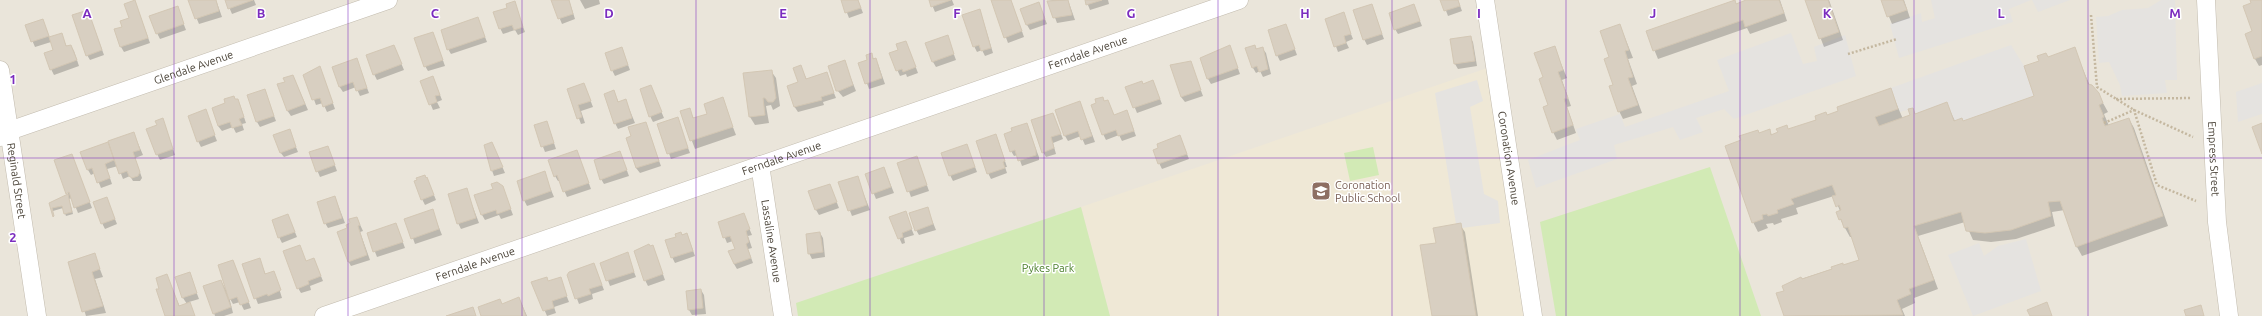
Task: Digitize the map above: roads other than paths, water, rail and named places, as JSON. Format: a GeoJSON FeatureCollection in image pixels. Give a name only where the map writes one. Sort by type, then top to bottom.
{"type":"FeatureCollection","features":[{"type":"Feature","properties":{"kind":"street","name":"Glendale Avenue"},"geometry":{"type":"LineString","coordinates":[[4,134],[388,0]]}},
{"type":"Feature","properties":{"kind":"street","name":"Ferndale Avenue"},"geometry":{"type":"LineString","coordinates":[[324,316],[1239,0]]}},
{"type":"Feature","properties":{"kind":"street","name":"Coronation Avenue"},"geometry":{"type":"LineString","coordinates":[[1485,0],[1533,316]]}},
{"type":"Feature","properties":{"kind":"street","name":"Empress Street"},"geometry":{"type":"LineString","coordinates":[[2206,0],[2217,222],[2229,316]]}},
{"type":"Feature","properties":{"kind":"street","name":"Reginald Street"},"geometry":{"type":"LineString","coordinates":[[0,70],[4,134],[37,316]]}},
{"type":"Feature","properties":{"kind":"street","name":"Lassaline Avenue"},"geometry":{"type":"LineString","coordinates":[[760,165],[783,316]]}},
{"type":"Feature","properties":{"kind":"place","name":"Coronation Public School"},"geometry":{"type":"Point","coordinates":[1321,191]}},
{"type":"Feature","properties":{"kind":"park label","name":"Pykes Park"},"geometry":{"type":"Point","coordinates":[1048,268]}}]}
